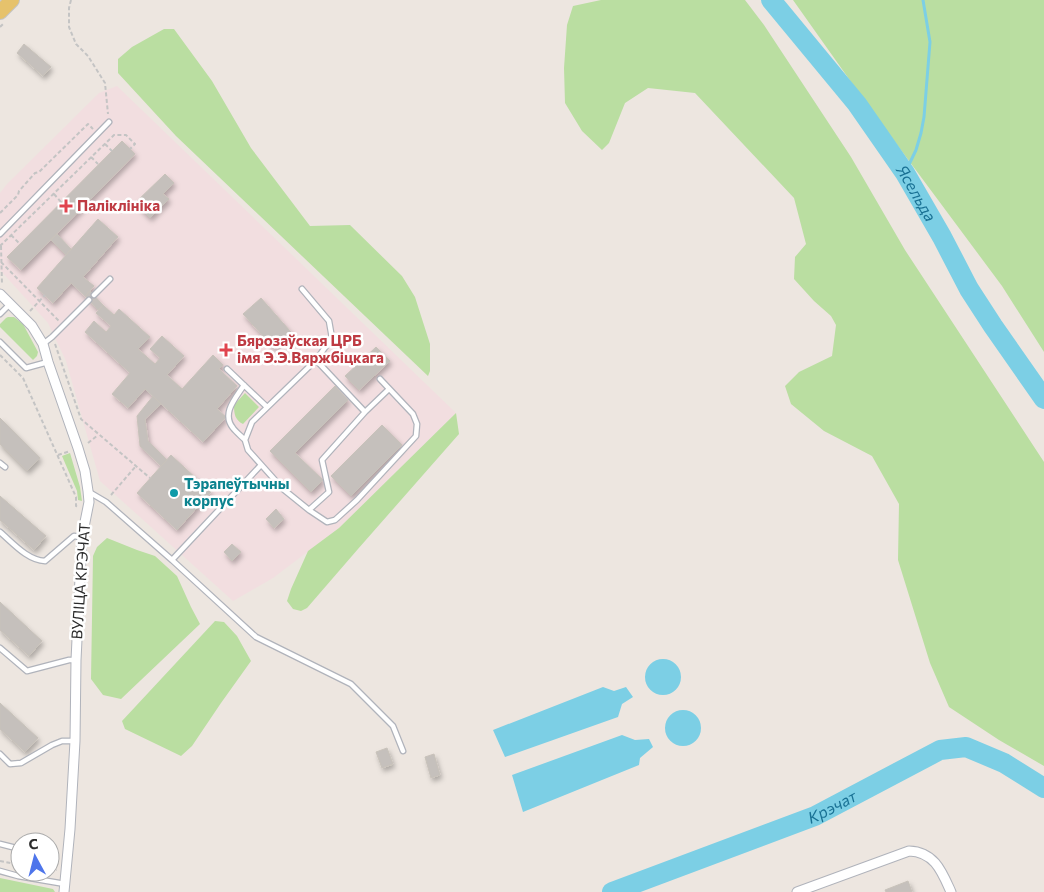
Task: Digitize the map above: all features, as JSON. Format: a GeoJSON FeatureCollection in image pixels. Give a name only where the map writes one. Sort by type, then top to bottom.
{"type":"FeatureCollection","features":[{"type":"Feature","properties":{"kind":"main road"},"geometry":{"type":"LineString","coordinates":[[0,12],[12,0]]}},
{"type":"Feature","properties":{"kind":"street","name":"ВУЛІЦА КРЭЧАТ"},"geometry":{"type":"LineString","coordinates":[[0,294],[32,326],[43,344],[78,448],[85,471],[88,491],[89,502],[82,537],[76,660],[75,741],[70,829],[64,888]]}},
{"type":"Feature","properties":{"kind":"street"},"geometry":{"type":"LineString","coordinates":[[797,892],[909,851],[917,851],[932,859],[940,868],[951,892]]}},
{"type":"Feature","properties":{"kind":"lane"},"geometry":{"type":"LineString","coordinates":[[0,234],[109,122]]}},
{"type":"Feature","properties":{"kind":"lane"},"geometry":{"type":"LineString","coordinates":[[94,295],[110,279]]}},
{"type":"Feature","properties":{"kind":"lane"},"geometry":{"type":"LineString","coordinates":[[244,440],[252,422],[316,360],[332,338],[329,321],[302,289]]}},
{"type":"Feature","properties":{"kind":"lane"},"geometry":{"type":"LineString","coordinates":[[43,344],[89,300]]}},
{"type":"Feature","properties":{"kind":"lane"},"geometry":{"type":"LineString","coordinates":[[0,314],[10,304]]}},
{"type":"Feature","properties":{"kind":"lane"},"geometry":{"type":"LineString","coordinates":[[0,342],[26,368],[48,362]]}},
{"type":"Feature","properties":{"kind":"lane"},"geometry":{"type":"LineString","coordinates":[[316,360],[365,412]]}},
{"type":"Feature","properties":{"kind":"lane"},"geometry":{"type":"LineString","coordinates":[[227,369],[267,407]]}},
{"type":"Feature","properties":{"kind":"lane"},"geometry":{"type":"LineString","coordinates":[[244,386],[229,408],[232,427],[244,440],[248,450],[283,489],[327,522],[336,520],[357,500],[416,436],[417,424],[413,414],[380,379]]}},
{"type":"Feature","properties":{"kind":"lane"},"geometry":{"type":"LineString","coordinates":[[309,510],[328,492],[322,460],[365,412],[389,389]]}},
{"type":"Feature","properties":{"kind":"lane"},"geometry":{"type":"LineString","coordinates":[[0,463],[5,467]]}},
{"type":"Feature","properties":{"kind":"lane"},"geometry":{"type":"LineString","coordinates":[[172,560],[261,465]]}},
{"type":"Feature","properties":{"kind":"lane"},"geometry":{"type":"LineString","coordinates":[[88,491],[106,502],[256,637],[351,684],[393,726],[403,751]]}},
{"type":"Feature","properties":{"kind":"lane"},"geometry":{"type":"LineString","coordinates":[[0,532],[30,557],[38,561],[45,561],[74,536],[82,537]]}},
{"type":"Feature","properties":{"kind":"lane"},"geometry":{"type":"LineString","coordinates":[[0,648],[26,672],[69,660],[76,660]]}},
{"type":"Feature","properties":{"kind":"lane"},"geometry":{"type":"LineString","coordinates":[[0,754],[10,764],[21,763],[57,743],[75,741]]}},
{"type":"Feature","properties":{"kind":"lane"},"geometry":{"type":"LineString","coordinates":[[0,872],[64,888]]}},
{"type":"Feature","properties":{"kind":"path"},"geometry":{"type":"LineString","coordinates":[[71,0],[69,27],[76,44],[88,56],[105,83],[109,122]]}},
{"type":"Feature","properties":{"kind":"path"},"geometry":{"type":"LineString","coordinates":[[0,213],[18,195],[19,190],[35,173],[39,172],[88,124],[94,130]]}},
{"type":"Feature","properties":{"kind":"path"},"geometry":{"type":"LineString","coordinates":[[0,284],[2,286],[0,246],[114,135],[126,135],[135,144],[130,149]]}},
{"type":"Feature","properties":{"kind":"path"},"geometry":{"type":"LineString","coordinates":[[105,144],[112,151]]}},
{"type":"Feature","properties":{"kind":"path"},"geometry":{"type":"LineString","coordinates":[[91,157],[98,164]]}},
{"type":"Feature","properties":{"kind":"path"},"geometry":{"type":"LineString","coordinates":[[54,194],[61,202]]}},
{"type":"Feature","properties":{"kind":"path"},"geometry":{"type":"LineString","coordinates":[[11,235],[20,244]]}},
{"type":"Feature","properties":{"kind":"path"},"geometry":{"type":"LineString","coordinates":[[1,262],[64,325]]}},
{"type":"Feature","properties":{"kind":"path"},"geometry":{"type":"LineString","coordinates":[[28,313],[45,295]]}},
{"type":"Feature","properties":{"kind":"path"},"geometry":{"type":"LineString","coordinates":[[52,337],[81,419],[150,478]]}},
{"type":"Feature","properties":{"kind":"path"},"geometry":{"type":"LineString","coordinates":[[0,355],[23,378],[76,497],[76,506],[88,509]]}},
{"type":"Feature","properties":{"kind":"path"},"geometry":{"type":"LineString","coordinates":[[106,502],[136,466]]}},
{"type":"Feature","properties":{"kind":"shaded area","name":"Бярозаўская ЦРБ імя Э.Э.Вяржбіцкага"},"geometry":{"type":"Polygon","coordinates":[[[117,86],[456,413],[339,528],[273,578],[233,601],[100,481],[66,361],[48,323],[0,270],[0,193],[99,93],[117,86]]]}},
{"type":"Feature","properties":{"kind":"green space"},"geometry":{"type":"Polygon","coordinates":[[[601,0],[745,0],[764,25],[851,157],[905,250],[1044,462],[1044,766],[999,740],[949,707],[930,663],[898,560],[899,504],[872,456],[824,431],[791,404],[785,386],[799,372],[832,356],[836,325],[831,316],[794,279],[795,257],[806,244],[794,198],[695,93],[648,88],[625,103],[609,143],[602,150],[582,131],[565,103],[564,68],[567,25],[573,6],[601,0]]]}},
{"type":"Feature","properties":{"kind":"green space"},"geometry":{"type":"Polygon","coordinates":[[[793,0],[1044,0],[1044,352],[1002,286],[866,103],[793,0]]]}},
{"type":"Feature","properties":{"kind":"green space"},"geometry":{"type":"Polygon","coordinates":[[[164,29],[174,29],[212,81],[251,148],[310,226],[350,225],[402,276],[415,297],[430,344],[430,371],[428,376],[176,136],[118,73],[118,59],[132,47],[164,29]]]}},
{"type":"Feature","properties":{"kind":"green space"},"geometry":{"type":"Polygon","coordinates":[[[8,317],[14,317],[23,324],[38,352],[33,360],[0,327],[0,324],[8,317]]]}},
{"type":"Feature","properties":{"kind":"green space"},"geometry":{"type":"Polygon","coordinates":[[[245,393],[259,407],[243,424],[238,421],[234,405],[245,393]]]}},
{"type":"Feature","properties":{"kind":"green space"},"geometry":{"type":"Polygon","coordinates":[[[456,413],[459,434],[307,608],[301,611],[293,609],[287,601],[308,551],[339,528],[456,413]]]}},
{"type":"Feature","properties":{"kind":"green space"},"geometry":{"type":"Polygon","coordinates":[[[70,453],[82,501],[78,500],[77,491],[62,456],[70,453]]]}},
{"type":"Feature","properties":{"kind":"green space"},"geometry":{"type":"Polygon","coordinates":[[[107,538],[155,556],[177,576],[200,624],[121,699],[103,695],[91,679],[93,556],[97,547],[107,538]]]}},
{"type":"Feature","properties":{"kind":"green space"},"geometry":{"type":"Polygon","coordinates":[[[215,621],[224,622],[237,636],[251,661],[192,746],[181,756],[125,729],[122,721],[215,621]]]}},
{"type":"Feature","properties":{"kind":"green space"},"geometry":{"type":"Polygon","coordinates":[[[0,878],[10,880],[10,882],[53,889],[55,892],[0,892],[0,878]]]}},
{"type":"Feature","properties":{"kind":"water"},"geometry":{"type":"Polygon","coordinates":[[[663,659],[670,660],[676,664],[680,670],[680,684],[676,690],[670,694],[663,695],[656,694],[650,690],[646,684],[645,677],[646,670],[650,664],[656,660],[663,659]]]}},
{"type":"Feature","properties":{"kind":"water"},"geometry":{"type":"Polygon","coordinates":[[[603,687],[614,691],[626,687],[633,697],[622,704],[618,717],[505,757],[493,730],[603,687]]]}},
{"type":"Feature","properties":{"kind":"water"},"geometry":{"type":"Polygon","coordinates":[[[683,710],[696,715],[701,728],[696,741],[683,746],[670,741],[665,728],[670,715],[683,710]]]}},
{"type":"Feature","properties":{"kind":"water"},"geometry":{"type":"Polygon","coordinates":[[[622,735],[635,740],[649,739],[653,747],[640,758],[639,765],[523,812],[512,775],[622,735]]]}},
{"type":"Feature","properties":{"kind":"building"},"geometry":{"type":"Polygon","coordinates":[[[24,44],[51,67],[43,76],[17,53],[24,44]]]}},
{"type":"Feature","properties":{"kind":"building"},"geometry":{"type":"Polygon","coordinates":[[[122,141],[135,154],[21,270],[7,257],[122,141]]]}},
{"type":"Feature","properties":{"kind":"building"},"geometry":{"type":"Polygon","coordinates":[[[165,174],[174,183],[163,194],[169,199],[150,218],[135,203],[165,174]]]}},
{"type":"Feature","properties":{"kind":"building"},"geometry":{"type":"Polygon","coordinates":[[[98,219],[118,237],[83,277],[94,286],[85,296],[71,283],[53,303],[37,288],[98,219]]]}},
{"type":"Feature","properties":{"kind":"building"},"geometry":{"type":"Polygon","coordinates":[[[57,234],[71,249],[66,255],[51,240],[57,234]]]}},
{"type":"Feature","properties":{"kind":"building"},"geometry":{"type":"Polygon","coordinates":[[[90,291],[103,305],[98,310],[85,296],[90,291]]]}},
{"type":"Feature","properties":{"kind":"building"},"geometry":{"type":"Polygon","coordinates":[[[261,298],[291,332],[274,348],[243,314],[261,298]]]}},
{"type":"Feature","properties":{"kind":"building"},"geometry":{"type":"Polygon","coordinates":[[[103,305],[114,315],[119,309],[150,337],[138,349],[155,364],[160,358],[150,349],[162,336],[184,356],[167,375],[182,389],[213,355],[223,365],[219,369],[237,386],[217,409],[226,417],[203,442],[145,389],[128,408],[112,394],[130,373],[85,332],[94,321],[106,332],[111,326],[96,313],[103,305]]]}},
{"type":"Feature","properties":{"kind":"building"},"geometry":{"type":"Polygon","coordinates":[[[376,347],[390,361],[359,390],[345,376],[376,347]]]}},
{"type":"Feature","properties":{"kind":"building"},"geometry":{"type":"Polygon","coordinates":[[[335,386],[348,400],[295,453],[323,480],[311,492],[270,451],[335,386]]]}},
{"type":"Feature","properties":{"kind":"building"},"geometry":{"type":"Polygon","coordinates":[[[153,396],[161,404],[145,419],[148,441],[167,460],[161,466],[140,446],[137,416],[153,396]]]}},
{"type":"Feature","properties":{"kind":"building"},"geometry":{"type":"Polygon","coordinates":[[[0,418],[40,458],[27,471],[0,444],[0,418]]]}},
{"type":"Feature","properties":{"kind":"building"},"geometry":{"type":"Polygon","coordinates":[[[382,425],[402,445],[351,496],[331,476],[382,425]]]}},
{"type":"Feature","properties":{"kind":"building","name":"Тэрапеўтычны корпус"},"geometry":{"type":"Polygon","coordinates":[[[171,455],[211,492],[177,530],[137,493],[171,455]]]}},
{"type":"Feature","properties":{"kind":"building"},"geometry":{"type":"Polygon","coordinates":[[[0,496],[46,536],[34,550],[0,520],[0,496]]]}},
{"type":"Feature","properties":{"kind":"building"},"geometry":{"type":"Polygon","coordinates":[[[276,509],[284,519],[274,528],[266,519],[276,509]]]}},
{"type":"Feature","properties":{"kind":"building"},"geometry":{"type":"Polygon","coordinates":[[[232,544],[241,552],[232,561],[224,552],[232,544]]]}},
{"type":"Feature","properties":{"kind":"building"},"geometry":{"type":"Polygon","coordinates":[[[0,602],[42,641],[29,656],[0,630],[0,602]]]}},
{"type":"Feature","properties":{"kind":"building"},"geometry":{"type":"Polygon","coordinates":[[[0,703],[38,738],[25,752],[0,729],[0,703]]]}},
{"type":"Feature","properties":{"kind":"building"},"geometry":{"type":"Polygon","coordinates":[[[387,748],[393,764],[382,768],[376,752],[387,748]]]}},
{"type":"Feature","properties":{"kind":"building"},"geometry":{"type":"Polygon","coordinates":[[[434,754],[440,775],[431,778],[425,757],[434,754]]]}},
{"type":"Feature","properties":{"kind":"building"},"geometry":{"type":"Polygon","coordinates":[[[908,881],[912,892],[886,892],[885,890],[908,881]]]}},
{"type":"Feature","properties":{"kind":"waterway","name":"Ясельда"},"geometry":{"type":"LineString","coordinates":[[771,0],[857,104],[905,173],[969,289],[1044,399]]}},
{"type":"Feature","properties":{"kind":"waterway"},"geometry":{"type":"LineString","coordinates":[[905,173],[916,150],[924,117],[930,42],[923,0]]}},
{"type":"Feature","properties":{"kind":"waterway","name":"Крэчат"},"geometry":{"type":"LineString","coordinates":[[612,892],[815,816],[940,750],[966,747],[1004,763],[1044,788]]}},
{"type":"Feature","properties":{"kind":"place","name":"Паліклініка"},"geometry":{"type":"Point","coordinates":[66,206]}},
{"type":"Feature","properties":{"kind":"place","name":"Бярозаўская ЦРБ імя Э.Э.Вяржбіцкага"},"geometry":{"type":"Point","coordinates":[226,350]}},
{"type":"Feature","properties":{"kind":"place","name":"Тэрапеўтычны корпус"},"geometry":{"type":"Point","coordinates":[174,493]}}]}
